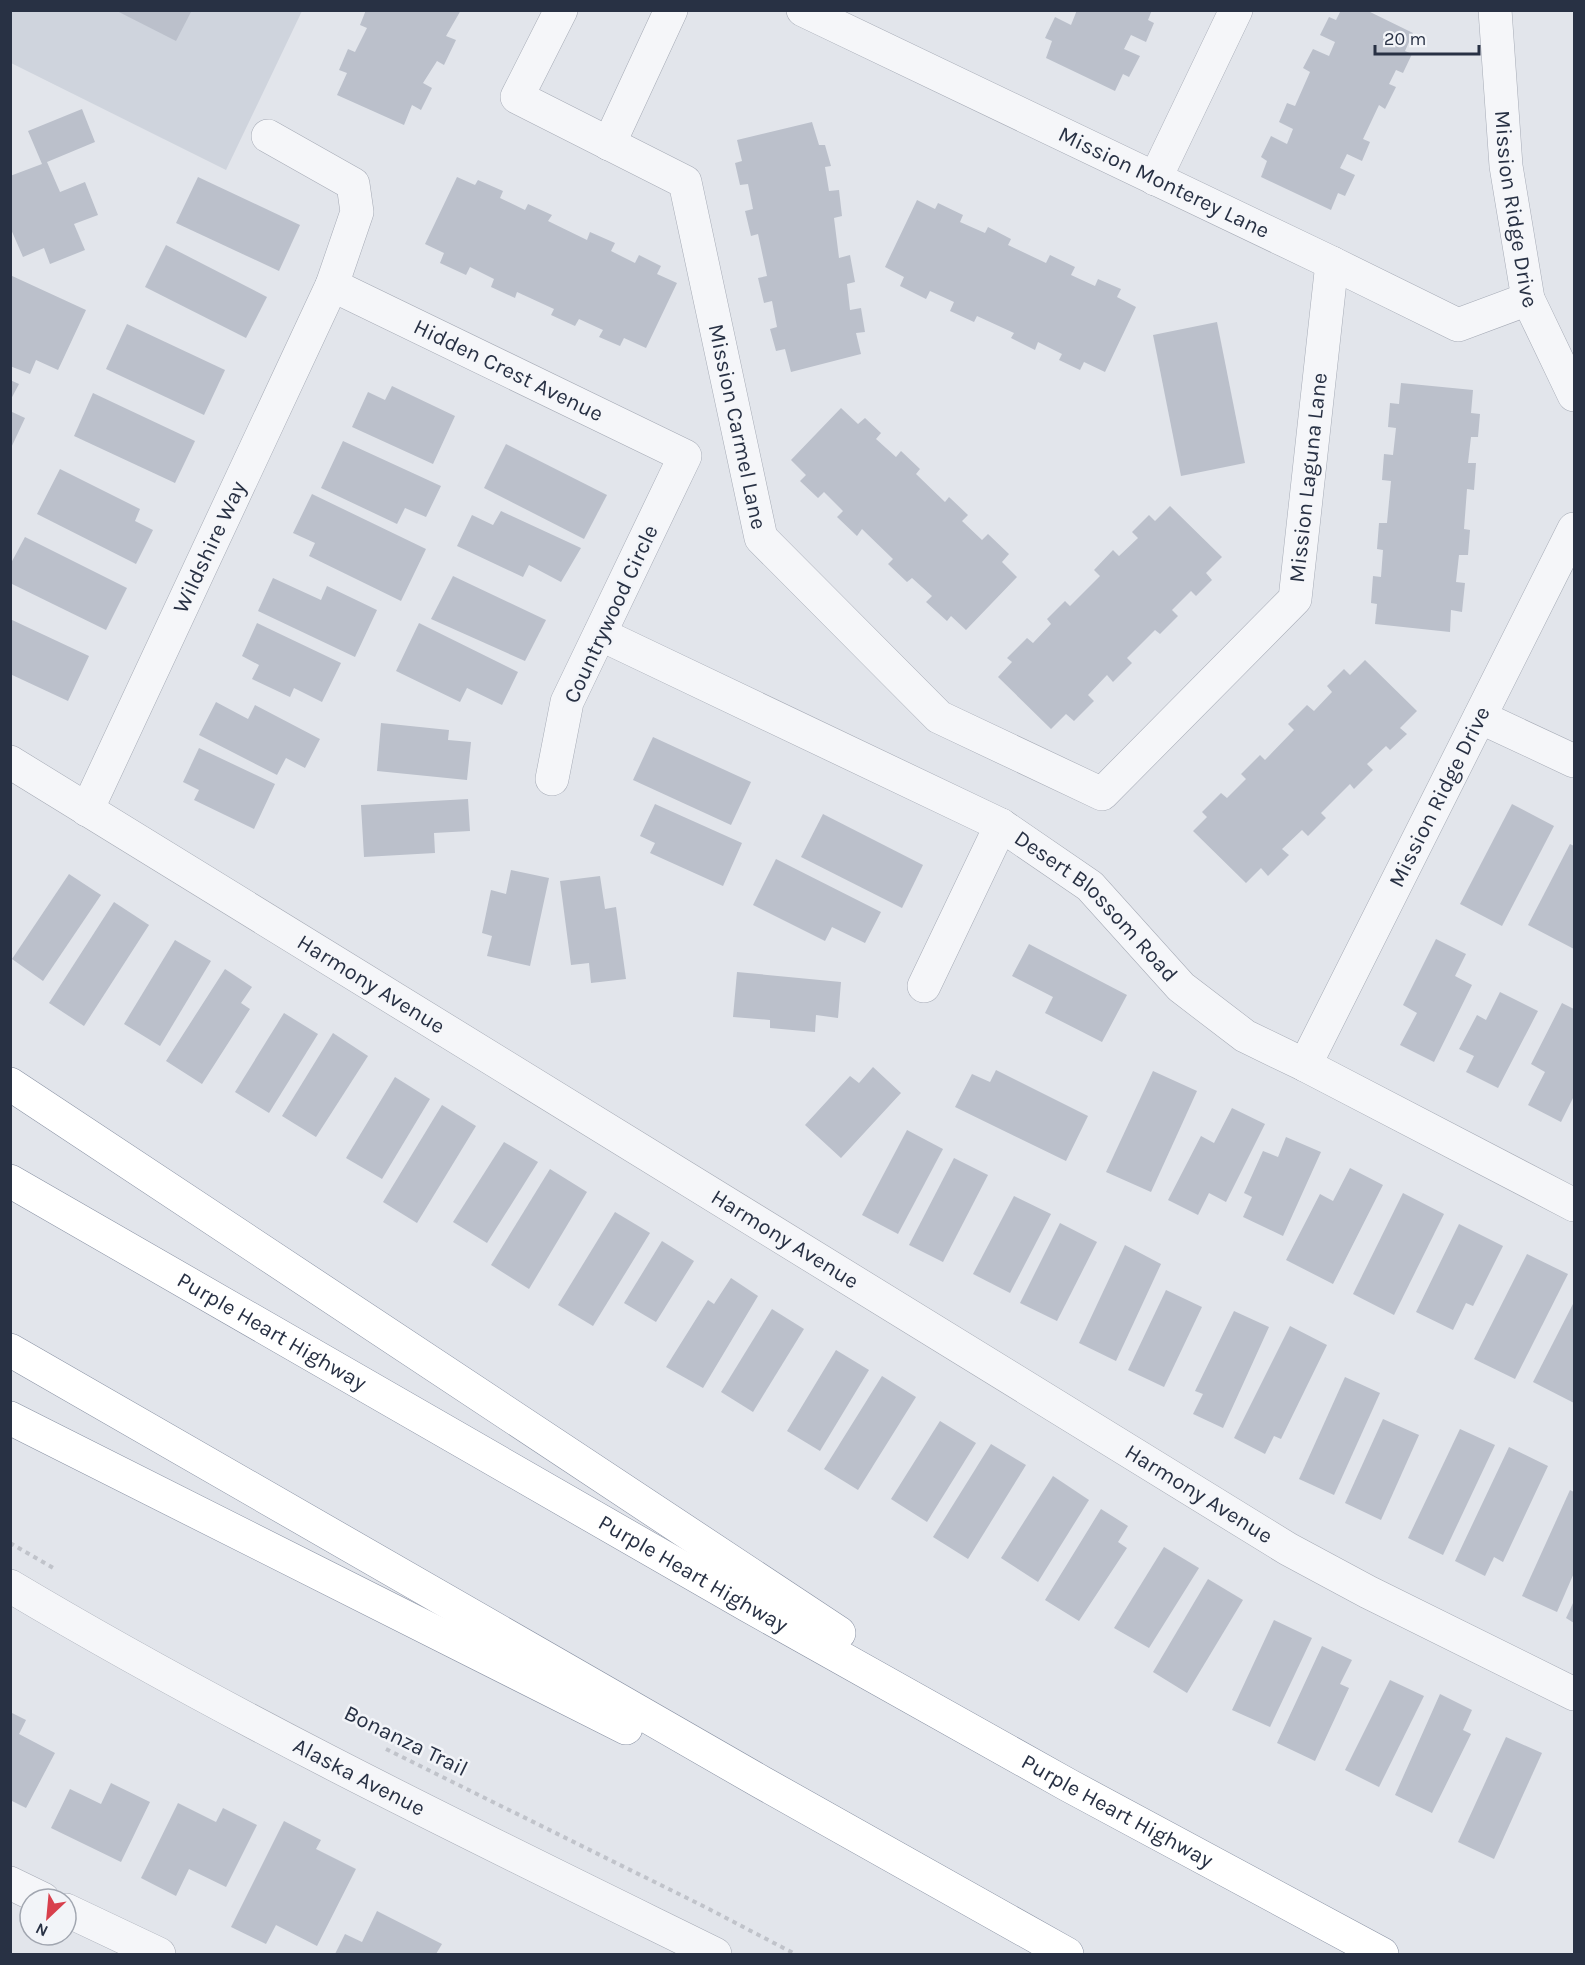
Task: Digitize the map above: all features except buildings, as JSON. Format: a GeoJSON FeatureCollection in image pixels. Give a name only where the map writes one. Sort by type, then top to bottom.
{"type":"FeatureCollection","features":[{"type":"Feature","properties":{"kind":"highway"},"geometry":{"type":"LineString","coordinates":[[10,1084],[1068,1785]]}},
{"type":"Feature","properties":{"kind":"highway","name":"Purple Heart Highway"},"geometry":{"type":"LineString","coordinates":[[10,1181],[636,1541],[1068,1785],[1382,1954]]}},
{"type":"Feature","properties":{"kind":"highway"},"geometry":{"type":"LineString","coordinates":[[10,1350],[1067,1954]]}},
{"type":"Feature","properties":{"kind":"highway"},"geometry":{"type":"LineString","coordinates":[[10,1418],[979,1905]]}},
{"type":"Feature","properties":{"kind":"street","name":"Mission Carmel Lane"},"geometry":{"type":"LineString","coordinates":[[561,10],[517,97],[685,182],[761,538],[939,717],[1102,794]]}},
{"type":"Feature","properties":{"kind":"street"},"geometry":{"type":"LineString","coordinates":[[609,144],[671,10]]}},
{"type":"Feature","properties":{"kind":"street","name":"Mission Monterey Lane"},"geometry":{"type":"LineString","coordinates":[[803,10],[1458,325],[1528,299]]}},
{"type":"Feature","properties":{"kind":"street"},"geometry":{"type":"LineString","coordinates":[[1155,179],[1236,10]]}},
{"type":"Feature","properties":{"kind":"street","name":"Mission Ridge Drive"},"geometry":{"type":"LineString","coordinates":[[1495,10],[1506,166],[1528,299],[1575,395]]}},
{"type":"Feature","properties":{"kind":"street","name":"Wildshire Way"},"geometry":{"type":"LineString","coordinates":[[87,810],[332,285],[357,212],[353,184],[268,136]]}},
{"type":"Feature","properties":{"kind":"street","name":"Mission Laguna Lane"},"geometry":{"type":"LineString","coordinates":[[1102,794],[1295,598],[1332,263]]}},
{"type":"Feature","properties":{"kind":"street","name":"Hidden Crest Avenue"},"geometry":{"type":"LineString","coordinates":[[332,285],[685,456]]}},
{"type":"Feature","properties":{"kind":"street","name":"Countrywood Circle"},"geometry":{"type":"LineString","coordinates":[[552,779],[567,702],[685,456]]}},
{"type":"Feature","properties":{"kind":"street","name":"Mission Ridge Drive"},"geometry":{"type":"LineString","coordinates":[[1305,1065],[1575,529]]}},
{"type":"Feature","properties":{"kind":"street","name":"Desert Blossom Road"},"geometry":{"type":"LineString","coordinates":[[600,634],[1001,825],[1090,886],[1181,987],[1245,1036],[1575,1205]]}},
{"type":"Feature","properties":{"kind":"street"},"geometry":{"type":"LineString","coordinates":[[1480,717],[1575,761]]}},
{"type":"Feature","properties":{"kind":"street","name":"Harmony Avenue"},"geometry":{"type":"LineString","coordinates":[[10,762],[1288,1549],[1368,1592],[1575,1694]]}},
{"type":"Feature","properties":{"kind":"street"},"geometry":{"type":"LineString","coordinates":[[924,986],[1001,825]]}},
{"type":"Feature","properties":{"kind":"street","name":"Alaska Avenue"},"geometry":{"type":"LineString","coordinates":[[10,1586],[114,1647],[321,1758],[715,1954]]}},
{"type":"Feature","properties":{"kind":"street"},"geometry":{"type":"LineString","coordinates":[[78,1916],[159,1954]]}},
{"type":"Feature","properties":{"kind":"path"},"geometry":{"type":"LineString","coordinates":[[10,1543],[60,1572]]}},
{"type":"Feature","properties":{"kind":"path","name":"Bonanza Trail"},"geometry":{"type":"LineString","coordinates":[[377,1745],[795,1954]]}},
{"type":"Feature","properties":{"kind":"shaded area"},"geometry":{"type":"Polygon","coordinates":[[[10,11],[302,11],[226,170],[11,63],[10,11]]]}}]}
